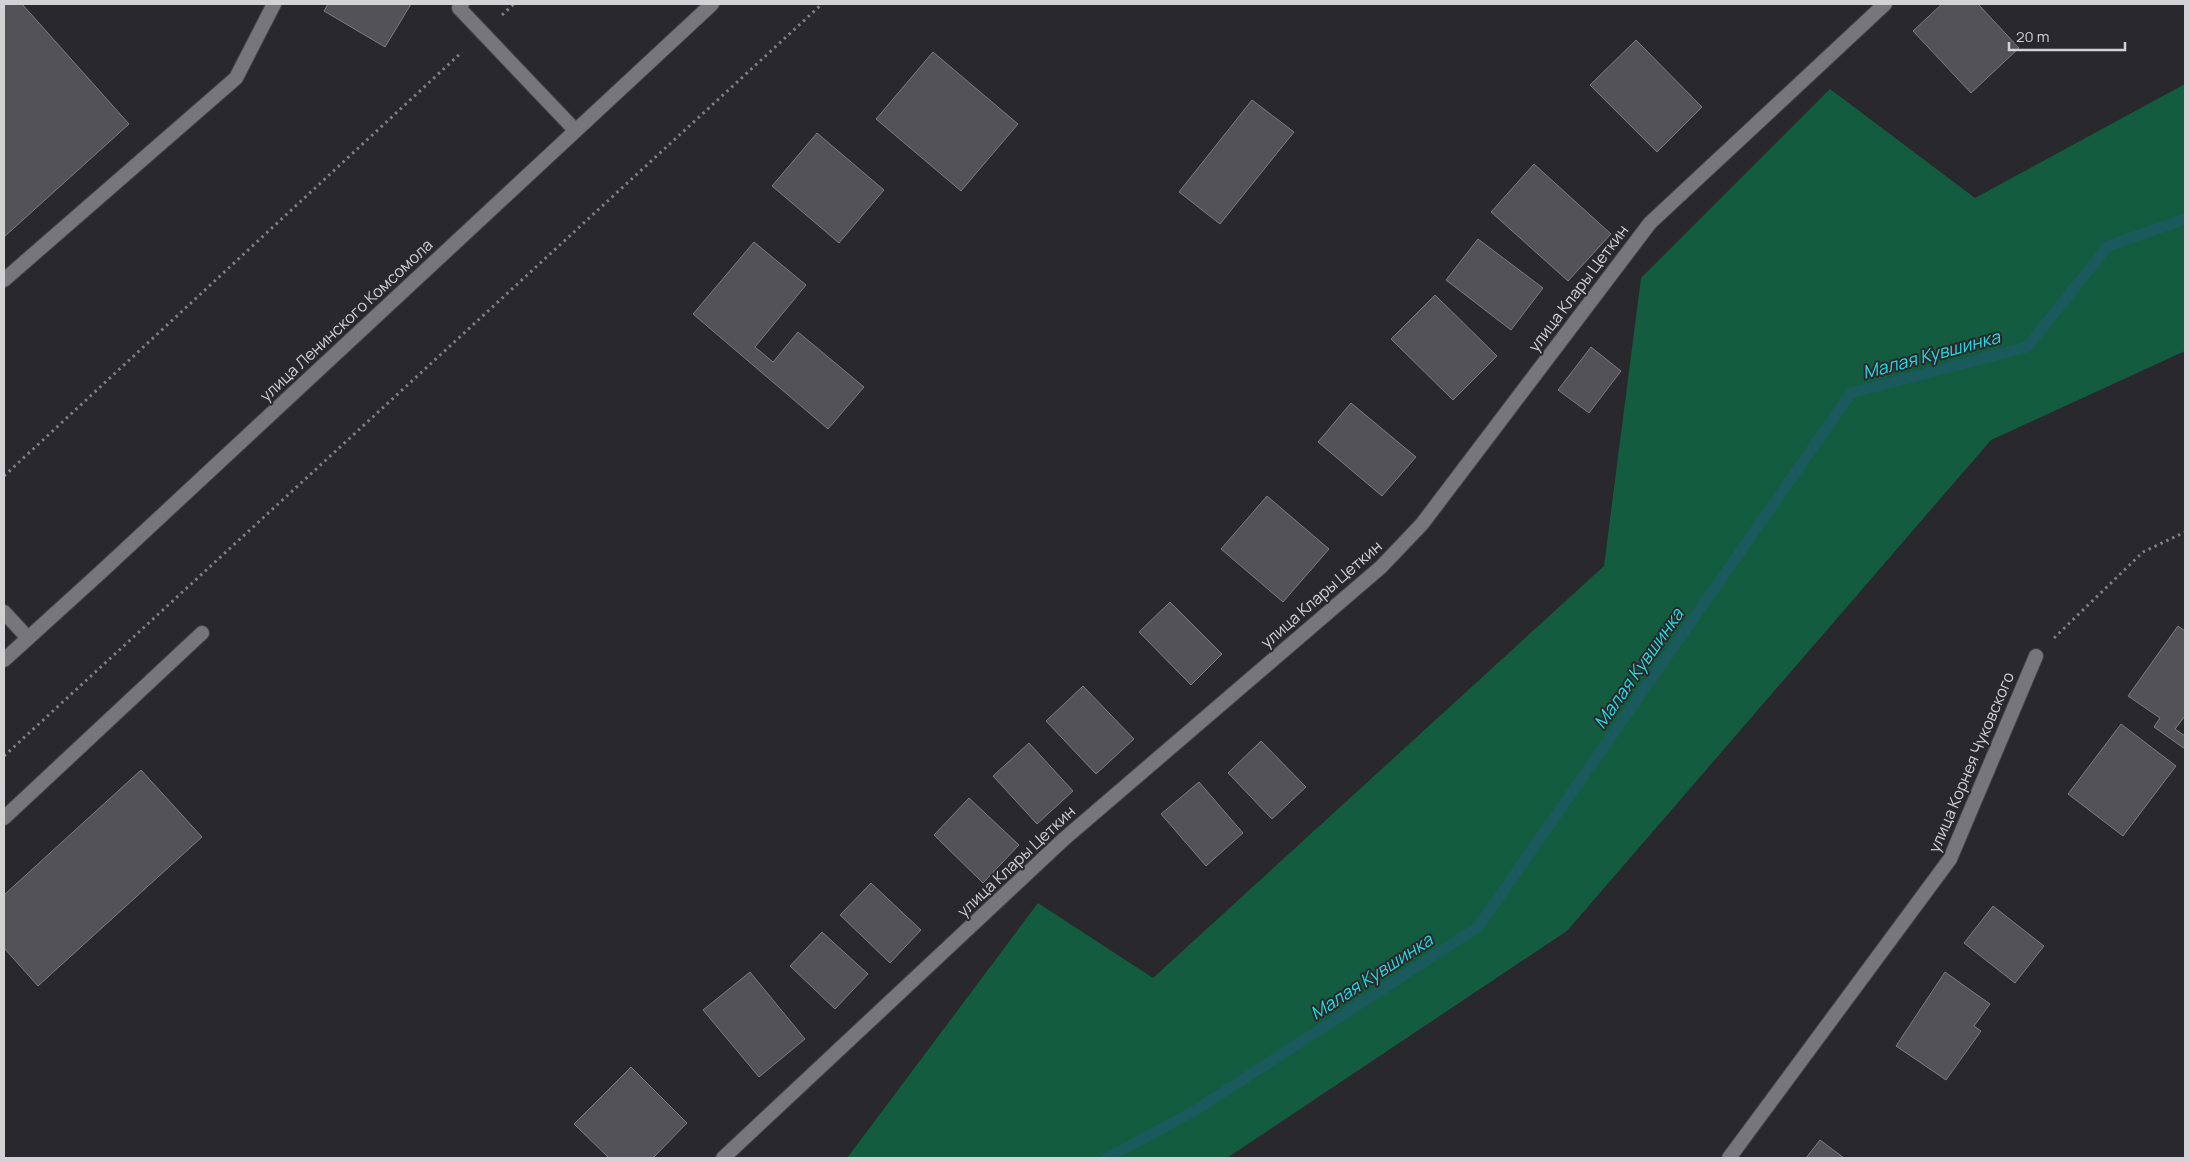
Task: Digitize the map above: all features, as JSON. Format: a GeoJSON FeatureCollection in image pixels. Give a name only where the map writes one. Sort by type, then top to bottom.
{"type":"FeatureCollection","features":[{"type":"Feature","properties":{"kind":"street"},"geometry":{"type":"LineString","coordinates":[[4,280],[236,78],[274,4]]}},
{"type":"Feature","properties":{"kind":"street"},"geometry":{"type":"LineString","coordinates":[[462,4],[459,8],[575,130]]}},
{"type":"Feature","properties":{"kind":"street","name":"улица Ленинского Комсомола"},"geometry":{"type":"LineString","coordinates":[[4,660],[712,4]]}},
{"type":"Feature","properties":{"kind":"street","name":"улица Клары Цеткин"},"geometry":{"type":"LineString","coordinates":[[723,1158],[1064,839],[1381,567],[1422,524],[1650,223],[1885,4]]}},
{"type":"Feature","properties":{"kind":"street"},"geometry":{"type":"LineString","coordinates":[[4,612],[28,638]]}},
{"type":"Feature","properties":{"kind":"street"},"geometry":{"type":"LineString","coordinates":[[4,818],[202,633]]}},
{"type":"Feature","properties":{"kind":"street","name":"улица Корнея Чуковского"},"geometry":{"type":"LineString","coordinates":[[1729,1158],[1950,859],[2036,656]]}},
{"type":"Feature","properties":{"kind":"path"},"geometry":{"type":"LineString","coordinates":[[4,476],[514,4]]}},
{"type":"Feature","properties":{"kind":"path"},"geometry":{"type":"LineString","coordinates":[[4,756],[822,4]]}},
{"type":"Feature","properties":{"kind":"path"},"geometry":{"type":"LineString","coordinates":[[2036,656],[2143,552],[2185,532]]}},
{"type":"Feature","properties":{"kind":"green space"},"geometry":{"type":"Polygon","coordinates":[[[2185,84],[2185,351],[1991,440],[1567,931],[1227,1158],[847,1158],[1038,903],[1153,978],[1604,566],[1641,278],[1830,89],[1975,198],[2185,84]]]}},
{"type":"Feature","properties":{"kind":"building"},"geometry":{"type":"Polygon","coordinates":[[[4,4],[22,4],[129,124],[4,237],[4,4]]]}},
{"type":"Feature","properties":{"kind":"building"},"geometry":{"type":"Polygon","coordinates":[[[328,4],[411,4],[385,47],[324,11],[328,4]]]}},
{"type":"Feature","properties":{"kind":"building"},"geometry":{"type":"Polygon","coordinates":[[[1942,4],[1978,4],[2019,48],[1971,93],[1913,31],[1942,4]]]}},
{"type":"Feature","properties":{"kind":"building"},"geometry":{"type":"Polygon","coordinates":[[[1636,40],[1702,107],[1657,152],[1590,85],[1636,40]]]}},
{"type":"Feature","properties":{"kind":"building"},"geometry":{"type":"Polygon","coordinates":[[[933,52],[1018,124],[961,191],[876,119],[933,52]]]}},
{"type":"Feature","properties":{"kind":"building"},"geometry":{"type":"Polygon","coordinates":[[[1252,100],[1294,132],[1220,224],[1179,192],[1252,100]]]}},
{"type":"Feature","properties":{"kind":"building"},"geometry":{"type":"Polygon","coordinates":[[[817,133],[884,190],[839,243],[772,186],[817,133]]]}},
{"type":"Feature","properties":{"kind":"building"},"geometry":{"type":"Polygon","coordinates":[[[1534,164],[1611,234],[1568,281],[1491,212],[1534,164]]]}},
{"type":"Feature","properties":{"kind":"building"},"geometry":{"type":"Polygon","coordinates":[[[1478,239],[1543,288],[1511,330],[1446,280],[1478,239]]]}},
{"type":"Feature","properties":{"kind":"building"},"geometry":{"type":"Polygon","coordinates":[[[754,242],[806,285],[755,347],[773,362],[798,332],[864,387],[828,429],[693,314],[754,242]]]}},
{"type":"Feature","properties":{"kind":"building"},"geometry":{"type":"Polygon","coordinates":[[[1435,295],[1497,356],[1453,400],[1391,339],[1435,295]]]}},
{"type":"Feature","properties":{"kind":"building"},"geometry":{"type":"Polygon","coordinates":[[[1591,347],[1621,371],[1589,413],[1558,390],[1591,347]]]}},
{"type":"Feature","properties":{"kind":"building"},"geometry":{"type":"Polygon","coordinates":[[[1351,403],[1416,457],[1382,496],[1318,442],[1351,403]]]}},
{"type":"Feature","properties":{"kind":"building"},"geometry":{"type":"Polygon","coordinates":[[[1267,496],[1329,549],[1283,602],[1221,549],[1267,496]]]}},
{"type":"Feature","properties":{"kind":"building"},"geometry":{"type":"Polygon","coordinates":[[[1170,602],[1222,654],[1191,685],[1139,632],[1170,602]]]}},
{"type":"Feature","properties":{"kind":"building"},"geometry":{"type":"Polygon","coordinates":[[[2178,626],[2185,631],[2185,716],[2175,729],[2185,736],[2185,749],[2154,727],[2160,718],[2128,696],[2178,626]]]}},
{"type":"Feature","properties":{"kind":"building"},"geometry":{"type":"Polygon","coordinates":[[[1083,686],[1134,739],[1096,774],[1046,721],[1083,686]]]}},
{"type":"Feature","properties":{"kind":"building"},"geometry":{"type":"Polygon","coordinates":[[[2121,724],[2176,766],[2123,836],[2068,794],[2121,724]]]}},
{"type":"Feature","properties":{"kind":"building"},"geometry":{"type":"Polygon","coordinates":[[[1261,741],[1306,787],[1272,819],[1228,773],[1261,741]]]}},
{"type":"Feature","properties":{"kind":"building"},"geometry":{"type":"Polygon","coordinates":[[[1029,743],[1073,791],[1037,824],[993,776],[1029,743]]]}},
{"type":"Feature","properties":{"kind":"building"},"geometry":{"type":"Polygon","coordinates":[[[141,770],[202,837],[38,986],[4,948],[4,895],[141,770]]]}},
{"type":"Feature","properties":{"kind":"building"},"geometry":{"type":"Polygon","coordinates":[[[1199,782],[1243,833],[1206,866],[1161,814],[1199,782]]]}},
{"type":"Feature","properties":{"kind":"building"},"geometry":{"type":"Polygon","coordinates":[[[969,798],[1019,845],[983,883],[934,835],[969,798]]]}},
{"type":"Feature","properties":{"kind":"building"},"geometry":{"type":"Polygon","coordinates":[[[871,883],[921,930],[890,963],[840,915],[871,883]]]}},
{"type":"Feature","properties":{"kind":"building"},"geometry":{"type":"Polygon","coordinates":[[[1993,906],[2044,946],[2015,983],[1964,943],[1993,906]]]}},
{"type":"Feature","properties":{"kind":"building"},"geometry":{"type":"Polygon","coordinates":[[[822,932],[868,974],[835,1009],[790,966],[822,932]]]}},
{"type":"Feature","properties":{"kind":"building"},"geometry":{"type":"Polygon","coordinates":[[[750,972],[805,1039],[759,1077],[703,1010],[750,972]]]}},
{"type":"Feature","properties":{"kind":"building"},"geometry":{"type":"Polygon","coordinates":[[[1945,972],[1990,1004],[1974,1026],[1981,1031],[1946,1080],[1896,1046],[1945,972]]]}},
{"type":"Feature","properties":{"kind":"building"},"geometry":{"type":"Polygon","coordinates":[[[631,1067],[687,1123],[653,1158],[609,1158],[574,1124],[631,1067]]]}},
{"type":"Feature","properties":{"kind":"building"},"geometry":{"type":"Polygon","coordinates":[[[1820,1140],[1844,1158],[1806,1158],[1820,1140]]]}},
{"type":"Feature","properties":{"kind":"waterway","name":"Малая Кувшинка"},"geometry":{"type":"LineString","coordinates":[[1107,1158],[1196,1110],[1478,927],[1851,393],[2027,347],[2108,246],[2185,219]]}}]}
